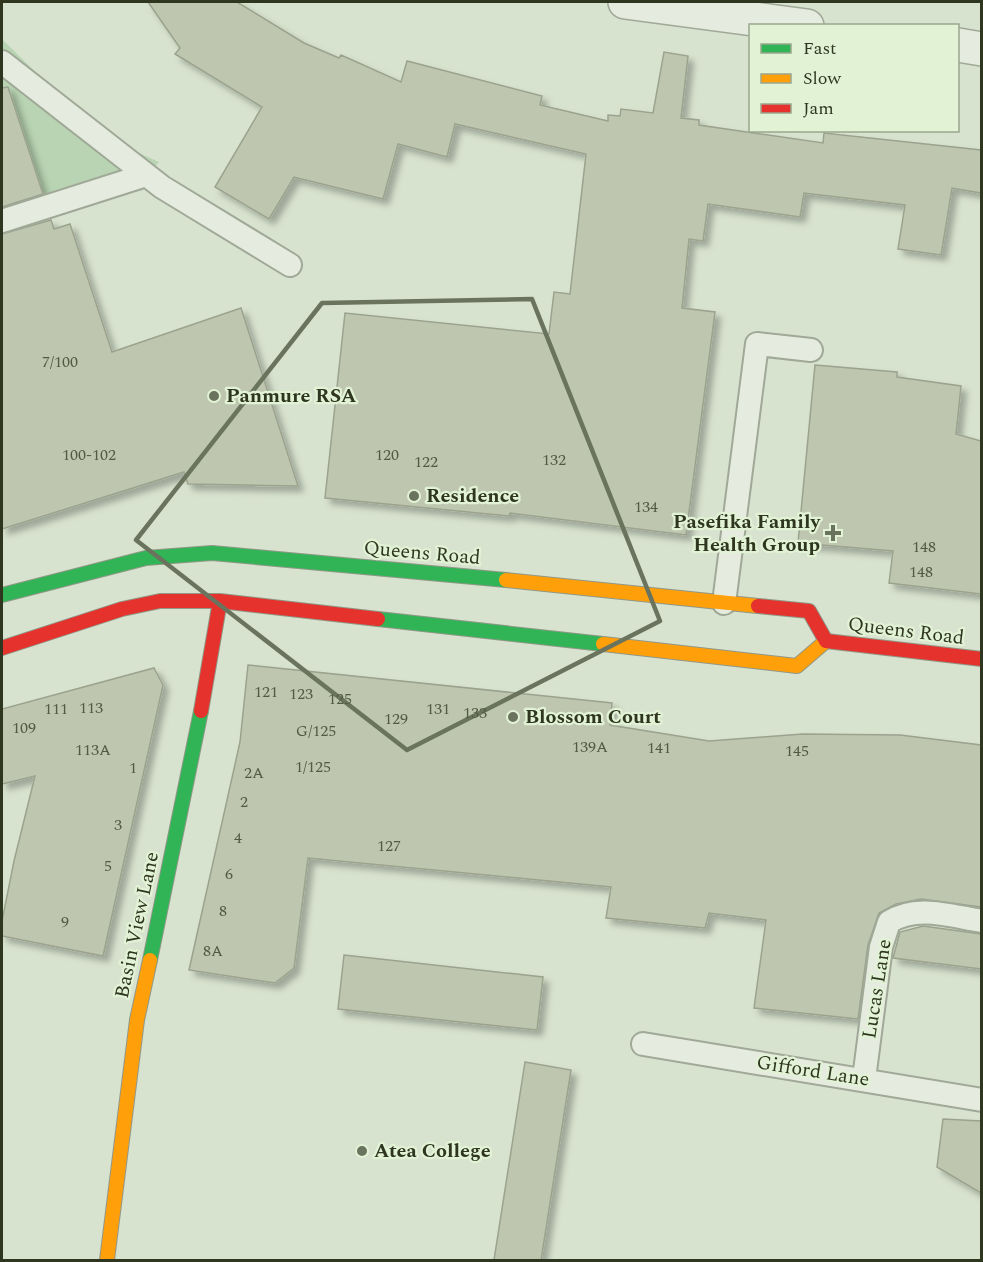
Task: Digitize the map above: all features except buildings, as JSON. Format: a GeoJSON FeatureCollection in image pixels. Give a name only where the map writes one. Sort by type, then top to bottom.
{"type":"FeatureCollection","features":[{"type":"Feature","properties":{"kind":"street"},"geometry":{"type":"LineString","coordinates":[[625,2],[672,4],[795,24]]}},
{"type":"Feature","properties":{"kind":"street"},"geometry":{"type":"LineString","coordinates":[[959,45],[981,49]]}},
{"type":"Feature","properties":{"kind":"street","name":"Queens Road"},"geometry":{"type":"LineString","coordinates":[[2,594],[146,558],[212,553],[510,580],[809,611],[826,640]]}},
{"type":"Feature","properties":{"kind":"street","name":"Queens Road"},"geometry":{"type":"LineString","coordinates":[[2,648],[122,609],[160,601],[220,601],[797,666],[826,640],[981,659]]}},
{"type":"Feature","properties":{"kind":"street","name":"Basin View Lane"},"geometry":{"type":"LineString","coordinates":[[107,1260],[137,1020],[209,674],[220,601]]}},
{"type":"Feature","properties":{"kind":"lane"},"geometry":{"type":"LineString","coordinates":[[2,62],[146,175],[290,265]]}},
{"type":"Feature","properties":{"kind":"lane"},"geometry":{"type":"LineString","coordinates":[[2,221],[146,175]]}},
{"type":"Feature","properties":{"kind":"lane"},"geometry":{"type":"LineString","coordinates":[[724,603],[757,344],[811,350]]}},
{"type":"Feature","properties":{"kind":"lane","name":"Lucas Lane"},"geometry":{"type":"LineString","coordinates":[[864,1079],[881,947],[889,922],[902,914],[920,911],[981,921]]}},
{"type":"Feature","properties":{"kind":"lane","name":"Gifford Lane"},"geometry":{"type":"LineString","coordinates":[[643,1044],[981,1100]]}},
{"type":"Feature","properties":{"kind":"highlighted area"},"geometry":{"type":"Polygon","coordinates":[[[532,299],[660,621],[407,750],[136,540],[322,303],[532,299]]]}},
{"type":"Feature","properties":{"kind":"green space"},"geometry":{"type":"Polygon","coordinates":[[[2,39],[99,135],[159,162],[134,189],[2,230],[2,39]]]}},
{"type":"Feature","properties":{"kind":"traffic: fast"},"geometry":{"type":"LineString","coordinates":[[2,595],[146,558],[212,553],[506,580]]}},
{"type":"Feature","properties":{"kind":"traffic: fast"},"geometry":{"type":"LineString","coordinates":[[378,619],[603,644]]}},
{"type":"Feature","properties":{"kind":"traffic: fast"},"geometry":{"type":"LineString","coordinates":[[150,960],[201,711]]}},
{"type":"Feature","properties":{"kind":"traffic: slow"},"geometry":{"type":"LineString","coordinates":[[506,580],[758,606]]}},
{"type":"Feature","properties":{"kind":"traffic: slow"},"geometry":{"type":"LineString","coordinates":[[603,644],[797,666],[826,641]]}},
{"type":"Feature","properties":{"kind":"traffic: slow"},"geometry":{"type":"LineString","coordinates":[[107,1260],[137,1020],[150,960]]}},
{"type":"Feature","properties":{"kind":"traffic: jam"},"geometry":{"type":"LineString","coordinates":[[2,648],[122,609],[160,601],[220,601],[378,619]]}},
{"type":"Feature","properties":{"kind":"traffic: jam"},"geometry":{"type":"LineString","coordinates":[[201,711],[220,601]]}},
{"type":"Feature","properties":{"kind":"traffic: jam"},"geometry":{"type":"LineString","coordinates":[[758,606],[809,611],[826,641]]}},
{"type":"Feature","properties":{"kind":"traffic: jam"},"geometry":{"type":"LineString","coordinates":[[826,641],[982,659]]}},
{"type":"Feature","properties":{"kind":"place","name":"Panmure RSA"},"geometry":{"type":"Point","coordinates":[214,396]}},
{"type":"Feature","properties":{"kind":"place","name":"Residence"},"geometry":{"type":"Point","coordinates":[414,496]}},
{"type":"Feature","properties":{"kind":"place","name":"Pasefika Family Health Group"},"geometry":{"type":"Point","coordinates":[833,533]}},
{"type":"Feature","properties":{"kind":"place","name":"Blossom Court"},"geometry":{"type":"Point","coordinates":[513,717]}},
{"type":"Feature","properties":{"kind":"place","name":"Atea College"},"geometry":{"type":"Point","coordinates":[362,1151]}}]}
